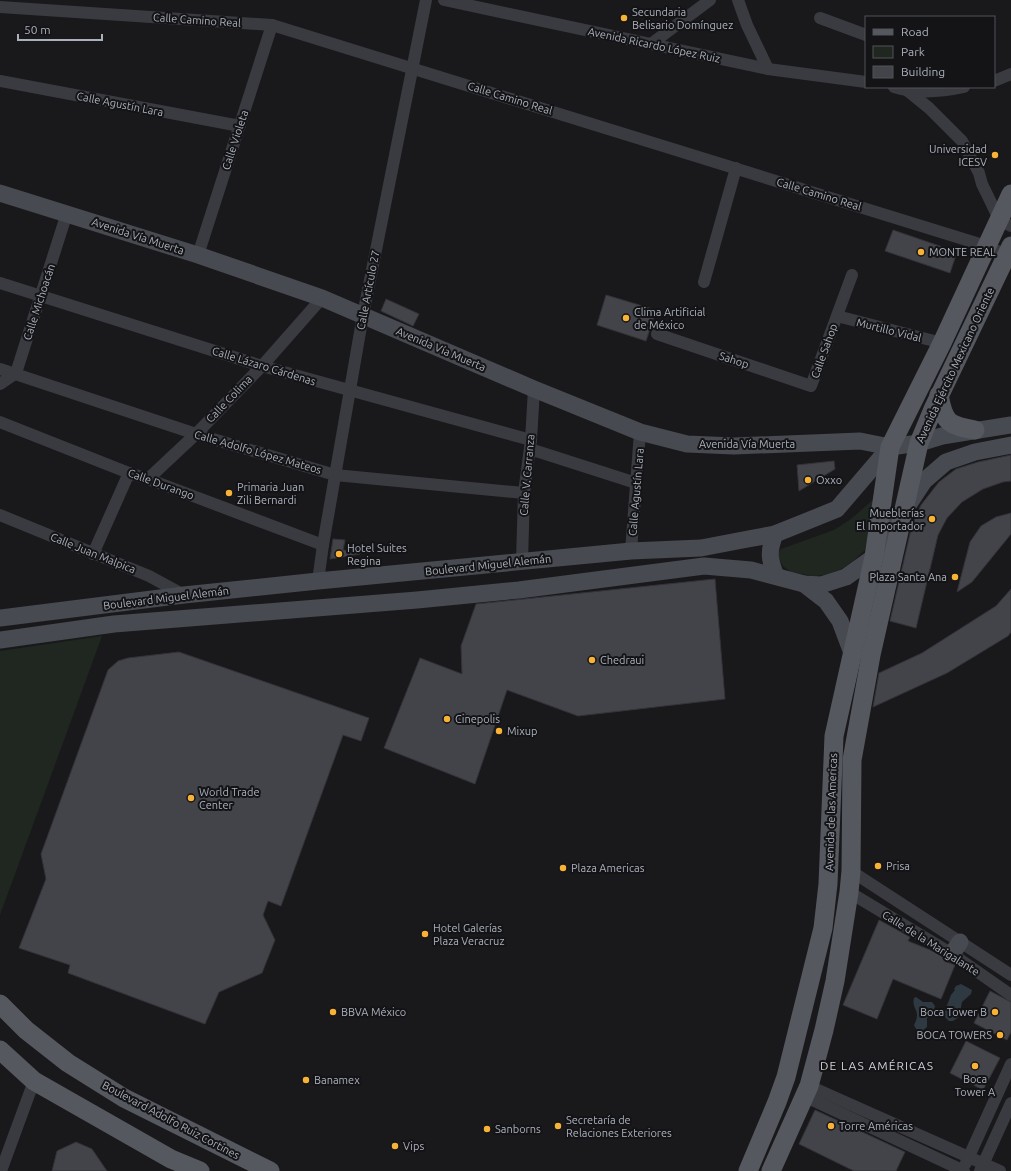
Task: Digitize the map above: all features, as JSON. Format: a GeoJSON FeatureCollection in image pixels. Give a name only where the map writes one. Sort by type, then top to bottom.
{"type":"FeatureCollection","features":[{"type":"Feature","properties":{"kind":"main road","name":"Avenida Vía Muerta"},"geometry":{"type":"LineString","coordinates":[[0,193],[198,255],[322,298],[534,389],[640,432],[687,444],[734,446],[860,441],[890,447]]}},
{"type":"Feature","properties":{"kind":"main road","name":"Avenida Ejército Mexicano Oriente"},"geometry":{"type":"LineString","coordinates":[[890,447],[942,343],[986,246],[1005,222],[1011,194]]}},
{"type":"Feature","properties":{"kind":"main road","name":"Avenida Ejército Mexicano Oriente"},"geometry":{"type":"LineString","coordinates":[[903,512],[919,443],[939,395],[1009,250]]}},
{"type":"Feature","properties":{"kind":"main road"},"geometry":{"type":"LineString","coordinates":[[939,395],[946,420],[957,427],[975,430]]}},
{"type":"Feature","properties":{"kind":"main road"},"geometry":{"type":"LineString","coordinates":[[890,447],[919,443],[942,436],[1011,425]]}},
{"type":"Feature","properties":{"kind":"main road","name":"Boulevard Miguel Alemán"},"geometry":{"type":"LineString","coordinates":[[0,640],[114,624],[424,600],[527,589],[704,566],[751,570],[804,584],[821,585],[846,577],[874,557],[924,481],[946,462],[975,452],[1011,445]]}},
{"type":"Feature","properties":{"kind":"main road","name":"Boulevard Miguel Alemán"},"geometry":{"type":"LineString","coordinates":[[0,618],[184,595],[318,581],[630,551],[701,548],[775,534],[837,510],[890,447]]}},
{"type":"Feature","properties":{"kind":"main road","name":"Avenida de las Americas"},"geometry":{"type":"LineString","coordinates":[[770,1171],[807,1091],[824,1030],[835,981],[851,871],[852,760],[861,709],[874,557],[890,447]]}},
{"type":"Feature","properties":{"kind":"main road","name":"Avenida de las Americas"},"geometry":{"type":"LineString","coordinates":[[748,1171],[786,1077],[823,928],[828,884],[834,736],[852,653],[868,627],[903,512]]}},
{"type":"Feature","properties":{"kind":"main road"},"geometry":{"type":"LineString","coordinates":[[775,534],[770,546],[769,555],[776,576]]}},
{"type":"Feature","properties":{"kind":"main road"},"geometry":{"type":"LineString","coordinates":[[804,584],[826,601],[840,621],[852,653]]}},
{"type":"Feature","properties":{"kind":"main road"},"geometry":{"type":"LineString","coordinates":[[811,976],[835,981]]}},
{"type":"Feature","properties":{"kind":"main road","name":"Boulevard Adolfo Ruiz Cortines"},"geometry":{"type":"LineString","coordinates":[[0,1004],[26,1030],[68,1063],[124,1098],[270,1171]]}},
{"type":"Feature","properties":{"kind":"main road"},"geometry":{"type":"LineString","coordinates":[[0,1050],[34,1080],[171,1159],[200,1171]]}},
{"type":"Feature","properties":{"kind":"street","name":"Calle Artículo 27"},"geometry":{"type":"LineString","coordinates":[[318,581],[363,315],[426,0]]}},
{"type":"Feature","properties":{"kind":"street","name":"Avenida Ricardo López Ruiz"},"geometry":{"type":"LineString","coordinates":[[444,0],[768,69],[865,82]]}},
{"type":"Feature","properties":{"kind":"street"},"geometry":{"type":"LineString","coordinates":[[651,44],[710,0]]}},
{"type":"Feature","properties":{"kind":"street"},"geometry":{"type":"LineString","coordinates":[[738,0],[747,25],[768,69]]}},
{"type":"Feature","properties":{"kind":"street","name":"Calle Camino Real"},"geometry":{"type":"LineString","coordinates":[[0,7],[272,25],[986,246],[1009,250]]}},
{"type":"Feature","properties":{"kind":"street"},"geometry":{"type":"LineString","coordinates":[[820,18],[865,35]]}},
{"type":"Feature","properties":{"kind":"street","name":"Calle Violeta"},"geometry":{"type":"LineString","coordinates":[[198,255],[272,25]]}},
{"type":"Feature","properties":{"kind":"street"},"geometry":{"type":"LineString","coordinates":[[995,81],[1011,74]]}},
{"type":"Feature","properties":{"kind":"street","name":"Calle Agustín Lara"},"geometry":{"type":"LineString","coordinates":[[0,81],[240,126]]}},
{"type":"Feature","properties":{"kind":"street"},"geometry":{"type":"LineString","coordinates":[[898,88],[908,91],[947,90],[958,88]]}},
{"type":"Feature","properties":{"kind":"street"},"geometry":{"type":"LineString","coordinates":[[908,91],[929,108],[962,141],[979,173],[982,184],[1005,222]]}},
{"type":"Feature","properties":{"kind":"street"},"geometry":{"type":"LineString","coordinates":[[704,282],[736,168]]}},
{"type":"Feature","properties":{"kind":"street","name":"Calle Michoacán"},"geometry":{"type":"LineString","coordinates":[[16,373],[67,213]]}},
{"type":"Feature","properties":{"kind":"street","name":"Calle Sahop"},"geometry":{"type":"LineString","coordinates":[[811,386],[852,274]]}},
{"type":"Feature","properties":{"kind":"street","name":"Calle Lázaro Cárdenas"},"geometry":{"type":"LineString","coordinates":[[0,283],[262,366],[530,444],[636,484]]}},
{"type":"Feature","properties":{"kind":"street","name":"Calle Colima"},"geometry":{"type":"LineString","coordinates":[[148,479],[196,434],[262,366],[322,298]]}},
{"type":"Feature","properties":{"kind":"street","name":"Murtillo Vidal"},"geometry":{"type":"LineString","coordinates":[[837,316],[942,343]]}},
{"type":"Feature","properties":{"kind":"street","name":"Sahop"},"geometry":{"type":"LineString","coordinates":[[657,334],[811,386]]}},
{"type":"Feature","properties":{"kind":"street","name":"Calle Adolfo López Mateos"},"geometry":{"type":"LineString","coordinates":[[0,369],[16,373],[196,434],[335,475],[524,493]]}},
{"type":"Feature","properties":{"kind":"street"},"geometry":{"type":"LineString","coordinates":[[0,384],[16,373]]}},
{"type":"Feature","properties":{"kind":"street","name":"Calle V. Carranza"},"geometry":{"type":"LineString","coordinates":[[522,561],[524,493],[530,444],[534,389]]}},
{"type":"Feature","properties":{"kind":"street","name":"Calle Durango"},"geometry":{"type":"LineString","coordinates":[[0,422],[128,473],[148,479],[323,545]]}},
{"type":"Feature","properties":{"kind":"street","name":"Calle Agustín Lara"},"geometry":{"type":"LineString","coordinates":[[630,551],[640,432]]}},
{"type":"Feature","properties":{"kind":"street"},"geometry":{"type":"LineString","coordinates":[[93,554],[128,473]]}},
{"type":"Feature","properties":{"kind":"street","name":"Calle Juan Malpica"},"geometry":{"type":"LineString","coordinates":[[0,514],[93,554],[149,576],[184,595]]}},
{"type":"Feature","properties":{"kind":"street","name":"Calle de la Marigalante"},"geometry":{"type":"LineString","coordinates":[[851,871],[956,948],[1011,995]]}},
{"type":"Feature","properties":{"kind":"street","name":"Calle de la Marigalante"},"geometry":{"type":"LineString","coordinates":[[849,892],[1011,975]]}},
{"type":"Feature","properties":{"kind":"street"},"geometry":{"type":"LineString","coordinates":[[807,1091],[963,1171],[1011,1064]]}},
{"type":"Feature","properties":{"kind":"street"},"geometry":{"type":"LineString","coordinates":[[1,1171],[34,1080]]}},
{"type":"Feature","properties":{"kind":"street"},"geometry":{"type":"LineString","coordinates":[[807,1091],[969,1156],[981,1167],[1000,1171]]}},
{"type":"Feature","properties":{"kind":"street"},"geometry":{"type":"LineString","coordinates":[[981,1167],[1011,1103]]}},
{"type":"Feature","properties":{"kind":"green space"},"geometry":{"type":"Polygon","coordinates":[[[875,498],[877,499],[865,550],[852,562],[840,570],[824,575],[814,576],[791,572],[783,566],[778,557],[778,553],[781,549],[834,530],[851,519],[875,498]]]}},
{"type":"Feature","properties":{"kind":"green space"},"geometry":{"type":"Polygon","coordinates":[[[102,636],[0,915],[0,651],[102,636]]]}},
{"type":"Feature","properties":{"kind":"shaded area"},"geometry":{"type":"Polygon","coordinates":[[[961,984],[972,990],[971,994],[962,1002],[959,1017],[953,1021],[949,1021],[945,1017],[944,1013],[951,995],[955,990],[954,989],[956,986],[961,984]]]}},
{"type":"Feature","properties":{"kind":"shaded area"},"geometry":{"type":"Polygon","coordinates":[[[916,997],[923,1002],[932,1002],[935,1006],[934,1010],[927,1018],[927,1027],[922,1031],[916,1029],[914,1025],[917,1013],[913,1002],[914,998],[916,997]]]}},
{"type":"Feature","properties":{"kind":"building","name":"MONTE REAL"},"geometry":{"type":"Polygon","coordinates":[[[893,230],[957,252],[950,273],[885,251],[893,230]]]}},
{"type":"Feature","properties":{"kind":"building","name":"Clima Artificial de México"},"geometry":{"type":"Polygon","coordinates":[[[606,295],[656,310],[646,341],[597,325],[606,295]]]}},
{"type":"Feature","properties":{"kind":"building"},"geometry":{"type":"Polygon","coordinates":[[[386,299],[419,314],[413,326],[381,311],[386,299]]]}},
{"type":"Feature","properties":{"kind":"building"},"geometry":{"type":"Polygon","coordinates":[[[1011,455],[1011,481],[1003,482],[983,489],[962,502],[947,518],[938,535],[916,628],[890,621],[912,525],[921,505],[939,482],[956,469],[978,462],[1011,455]]]}},
{"type":"Feature","properties":{"kind":"building","name":"Oxxo"},"geometry":{"type":"Polygon","coordinates":[[[834,461],[835,469],[799,491],[797,465],[834,461]]]}},
{"type":"Feature","properties":{"kind":"building"},"geometry":{"type":"Polygon","coordinates":[[[1011,513],[1011,534],[972,582],[957,592],[970,542],[981,526],[996,517],[1011,513]]]}},
{"type":"Feature","properties":{"kind":"building"},"geometry":{"type":"Polygon","coordinates":[[[333,539],[345,540],[343,550],[360,552],[360,554],[330,559],[333,539]]]}},
{"type":"Feature","properties":{"kind":"building","name":"Chedraui"},"geometry":{"type":"Polygon","coordinates":[[[715,579],[725,699],[578,716],[507,690],[475,784],[384,748],[420,658],[462,674],[461,646],[476,604],[715,579]]]}},
{"type":"Feature","properties":{"kind":"building"},"geometry":{"type":"Polygon","coordinates":[[[1011,589],[1011,632],[1008,636],[947,673],[873,707],[879,673],[922,653],[996,606],[1011,589]]]}},
{"type":"Feature","properties":{"kind":"building","name":"World Trade Center"},"geometry":{"type":"Polygon","coordinates":[[[179,652],[369,718],[361,741],[343,735],[281,906],[268,901],[263,915],[275,940],[262,973],[219,992],[205,1024],[68,973],[70,965],[19,948],[46,879],[41,854],[108,670],[118,661],[128,658],[179,652]]]}},
{"type":"Feature","properties":{"kind":"building"},"geometry":{"type":"Polygon","coordinates":[[[879,920],[910,937],[908,941],[935,952],[943,957],[947,962],[955,965],[941,999],[893,979],[877,1019],[843,1005],[879,920]]]}},
{"type":"Feature","properties":{"kind":"building","name":"Boca Tower B"},"geometry":{"type":"Polygon","coordinates":[[[990,991],[1011,1002],[1011,1032],[1007,1040],[974,1023],[990,991]]]}},
{"type":"Feature","properties":{"kind":"building","name":"Boca Tower A"},"geometry":{"type":"Polygon","coordinates":[[[966,1041],[1000,1058],[983,1090],[950,1073],[966,1041]]]}},
{"type":"Feature","properties":{"kind":"building","name":"Torre Américas"},"geometry":{"type":"Polygon","coordinates":[[[815,1110],[905,1152],[896,1171],[854,1171],[799,1144],[815,1110]]]}},
{"type":"Feature","properties":{"kind":"building"},"geometry":{"type":"Polygon","coordinates":[[[76,1142],[92,1149],[107,1171],[52,1171],[57,1151],[76,1142]]]}},
{"type":"Feature","properties":{"kind":"place","name":"Secundaria Belisario Domínguez"},"geometry":{"type":"Point","coordinates":[624,18]}},
{"type":"Feature","properties":{"kind":"place","name":"Universidad ICESV"},"geometry":{"type":"Point","coordinates":[995,155]}},
{"type":"Feature","properties":{"kind":"place","name":"MONTE REAL"},"geometry":{"type":"Point","coordinates":[921,252]}},
{"type":"Feature","properties":{"kind":"place","name":"Clima Artificial de México"},"geometry":{"type":"Point","coordinates":[626,318]}},
{"type":"Feature","properties":{"kind":"place","name":"Oxxo"},"geometry":{"type":"Point","coordinates":[808,480]}},
{"type":"Feature","properties":{"kind":"place","name":"Primaria Juan Zili Bernardi"},"geometry":{"type":"Point","coordinates":[229,493]}},
{"type":"Feature","properties":{"kind":"place","name":"Mueblerías El Importador"},"geometry":{"type":"Point","coordinates":[932,519]}},
{"type":"Feature","properties":{"kind":"place","name":"Hotel Suites Regina"},"geometry":{"type":"Point","coordinates":[339,554]}},
{"type":"Feature","properties":{"kind":"place","name":"Plaza Santa Ana"},"geometry":{"type":"Point","coordinates":[955,577]}},
{"type":"Feature","properties":{"kind":"place","name":"Chedraui"},"geometry":{"type":"Point","coordinates":[592,660]}},
{"type":"Feature","properties":{"kind":"place","name":"Cinepolis"},"geometry":{"type":"Point","coordinates":[447,719]}},
{"type":"Feature","properties":{"kind":"place","name":"Mixup"},"geometry":{"type":"Point","coordinates":[499,731]}},
{"type":"Feature","properties":{"kind":"place","name":"World Trade Center"},"geometry":{"type":"Point","coordinates":[191,798]}},
{"type":"Feature","properties":{"kind":"place","name":"Prisa"},"geometry":{"type":"Point","coordinates":[878,866]}},
{"type":"Feature","properties":{"kind":"place","name":"Plaza Americas"},"geometry":{"type":"Point","coordinates":[563,868]}},
{"type":"Feature","properties":{"kind":"place","name":"Hotel Galerías Plaza Veracruz"},"geometry":{"type":"Point","coordinates":[425,934]}},
{"type":"Feature","properties":{"kind":"place","name":"BBVA México"},"geometry":{"type":"Point","coordinates":[333,1012]}},
{"type":"Feature","properties":{"kind":"place","name":"Boca Tower B"},"geometry":{"type":"Point","coordinates":[995,1012]}},
{"type":"Feature","properties":{"kind":"place","name":"BOCA TOWERS"},"geometry":{"type":"Point","coordinates":[1000,1035]}},
{"type":"Feature","properties":{"kind":"place","name":"Boca Tower A"},"geometry":{"type":"Point","coordinates":[975,1066]}},
{"type":"Feature","properties":{"kind":"place","name":"Banamex"},"geometry":{"type":"Point","coordinates":[306,1080]}},
{"type":"Feature","properties":{"kind":"place","name":"Secretaría de Relaciones Exteriores"},"geometry":{"type":"Point","coordinates":[558,1126]}},
{"type":"Feature","properties":{"kind":"place","name":"Torre Américas"},"geometry":{"type":"Point","coordinates":[831,1126]}},
{"type":"Feature","properties":{"kind":"place","name":"Sanborns"},"geometry":{"type":"Point","coordinates":[487,1129]}},
{"type":"Feature","properties":{"kind":"place","name":"Vips"},"geometry":{"type":"Point","coordinates":[395,1146]}},
{"type":"Feature","properties":{"kind":"district","name":"DE LAS AMÉRICAS"},"geometry":{"type":"Point","coordinates":[877,1065]}}]}
